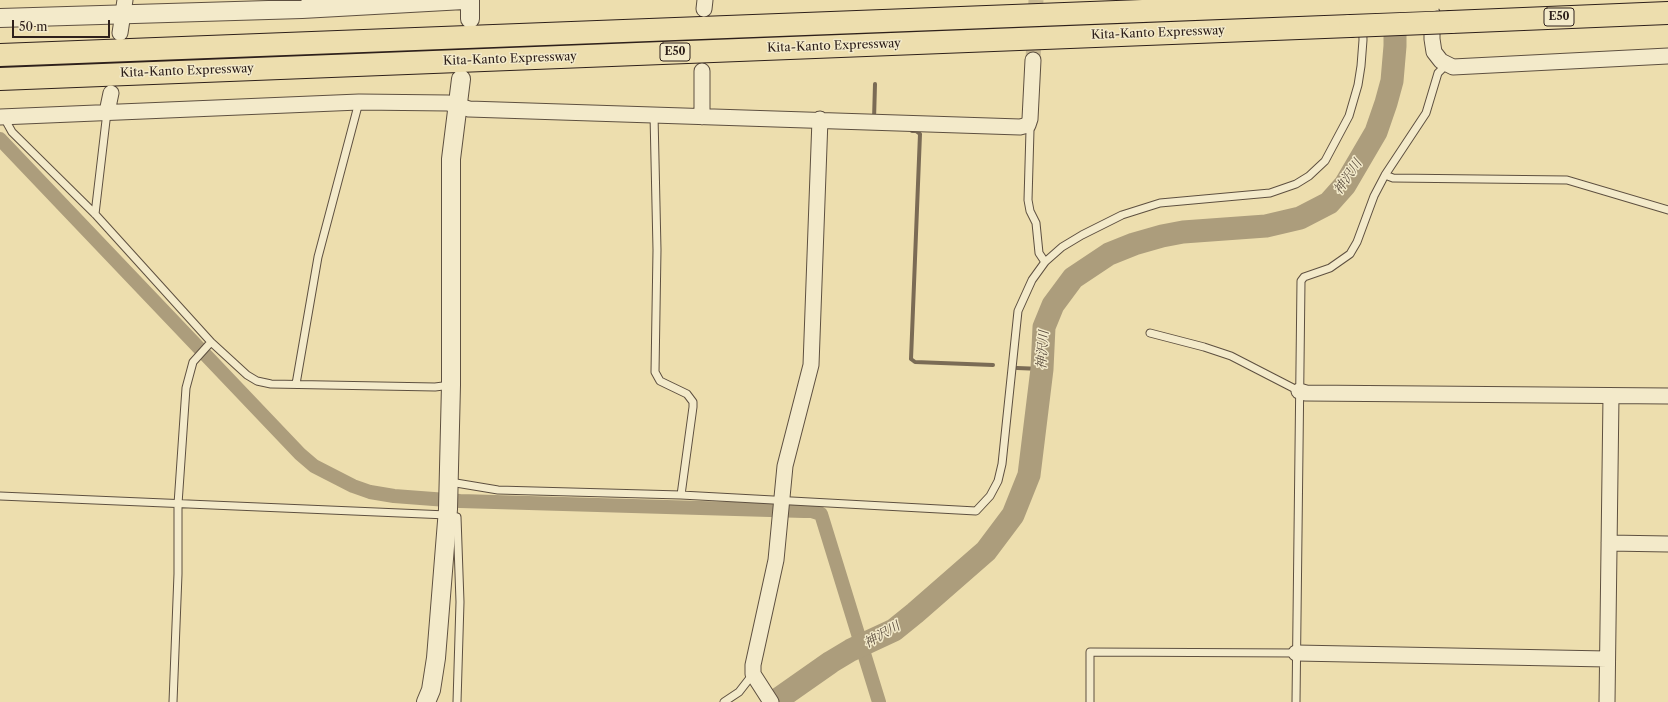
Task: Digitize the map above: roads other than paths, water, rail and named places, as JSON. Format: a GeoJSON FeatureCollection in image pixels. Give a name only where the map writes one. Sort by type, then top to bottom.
{"type":"FeatureCollection","features":[{"type":"Feature","properties":{"kind":"highway","name":"Kita-Kanto Expressway"},"geometry":{"type":"LineString","coordinates":[[0,55],[1356,1],[1432,0]]}},
{"type":"Feature","properties":{"kind":"highway","name":"Kita-Kanto Expressway"},"geometry":{"type":"LineString","coordinates":[[0,79],[1668,13]]}},
{"type":"Feature","properties":{"kind":"street"},"geometry":{"type":"LineString","coordinates":[[0,18],[124,7],[302,5],[464,0]]}},
{"type":"Feature","properties":{"kind":"street"},"geometry":{"type":"LineString","coordinates":[[470,0],[470,19]]}},
{"type":"Feature","properties":{"kind":"street"},"geometry":{"type":"LineString","coordinates":[[1432,0],[1432,45],[1437,57],[1446,65],[1453,67],[1668,56]]}},
{"type":"Feature","properties":{"kind":"street"},"geometry":{"type":"LineString","coordinates":[[120,33],[124,7]]}},
{"type":"Feature","properties":{"kind":"street"},"geometry":{"type":"LineString","coordinates":[[3,117],[359,102],[448,103],[469,109],[512,109],[702,117],[820,119],[1020,126],[1028,125],[1030,119],[1033,60]]}},
{"type":"Feature","properties":{"kind":"street"},"geometry":{"type":"LineString","coordinates":[[702,71],[702,117]]}},
{"type":"Feature","properties":{"kind":"street"},"geometry":{"type":"LineString","coordinates":[[426,702],[431,690],[436,658],[448,512],[451,385],[451,159],[462,79]]}},
{"type":"Feature","properties":{"kind":"street"},"geometry":{"type":"LineString","coordinates":[[107,112],[110,93]]}},
{"type":"Feature","properties":{"kind":"street"},"geometry":{"type":"LineString","coordinates":[[771,702],[756,679],[754,654],[773,575],[782,507],[785,466],[811,365],[820,119]]}},
{"type":"Feature","properties":{"kind":"street"},"geometry":{"type":"LineString","coordinates":[[1299,391],[1306,393],[1668,396]]}},
{"type":"Feature","properties":{"kind":"street"},"geometry":{"type":"LineString","coordinates":[[1607,702],[1611,396]]}},
{"type":"Feature","properties":{"kind":"street"},"geometry":{"type":"LineString","coordinates":[[1609,543],[1668,544]]}},
{"type":"Feature","properties":{"kind":"street"},"geometry":{"type":"LineString","coordinates":[[1296,653],[1607,659]]}},
{"type":"Feature","properties":{"kind":"lane"},"geometry":{"type":"LineString","coordinates":[[449,486],[498,490],[681,495],[782,507],[976,511],[990,496],[998,481],[1002,464],[1018,311],[1032,280],[1045,262],[1062,247],[1122,215],[1160,203],[1270,193],[1296,184],[1309,176],[1318,168],[1332,149],[1349,116],[1358,85],[1363,40],[1356,1]]}},
{"type":"Feature","properties":{"kind":"lane"},"geometry":{"type":"LineString","coordinates":[[1296,702],[1301,281],[1304,277],[1330,268],[1350,254],[1357,242],[1374,196],[1384,175],[1426,113],[1438,73],[1446,65]]}},
{"type":"Feature","properties":{"kind":"lane"},"geometry":{"type":"LineString","coordinates":[[296,384],[318,257],[359,102]]}},
{"type":"Feature","properties":{"kind":"lane"},"geometry":{"type":"LineString","coordinates":[[94,214],[107,112]]}},
{"type":"Feature","properties":{"kind":"lane"},"geometry":{"type":"LineString","coordinates":[[654,115],[657,250],[655,372],[660,381],[687,394],[693,402],[694,407],[681,495]]}},
{"type":"Feature","properties":{"kind":"lane"},"geometry":{"type":"LineString","coordinates":[[3,117],[12,132],[94,214],[209,344],[247,376],[257,381],[271,384],[435,387],[451,385]]}},
{"type":"Feature","properties":{"kind":"lane"},"geometry":{"type":"LineString","coordinates":[[1028,125],[1030,130],[1028,200],[1030,211],[1036,222],[1039,253],[1045,262]]}},
{"type":"Feature","properties":{"kind":"lane"},"geometry":{"type":"LineString","coordinates":[[1384,175],[1393,178],[1567,180],[1668,210]]}},
{"type":"Feature","properties":{"kind":"lane"},"geometry":{"type":"LineString","coordinates":[[1150,333],[1204,347],[1231,356],[1299,391]]}},
{"type":"Feature","properties":{"kind":"lane"},"geometry":{"type":"LineString","coordinates":[[173,702],[178,574],[178,504],[186,388],[196,357],[209,344]]}},
{"type":"Feature","properties":{"kind":"lane"},"geometry":{"type":"LineString","coordinates":[[0,496],[178,504],[448,512],[457,517],[458,522],[460,602],[456,702]]}},
{"type":"Feature","properties":{"kind":"lane"},"geometry":{"type":"LineString","coordinates":[[1090,702],[1090,652],[1296,653]]}},
{"type":"Feature","properties":{"kind":"lane"},"geometry":{"type":"LineString","coordinates":[[724,702],[756,679]]}},
{"type":"Feature","properties":{"kind":"waterway","name":"神沢川"},"geometry":{"type":"LineString","coordinates":[[774,702],[831,662],[851,650],[894,630],[986,551],[1013,515],[1029,475],[1042,369],[1044,327],[1053,305],[1073,278],[1109,254],[1134,244],[1183,232],[1266,226],[1300,218],[1329,203],[1345,185],[1376,132],[1386,103],[1392,81],[1395,46],[1395,4]]}},
{"type":"Feature","properties":{"kind":"waterway"},"geometry":{"type":"LineString","coordinates":[[874,120],[875,84]]}},
{"type":"Feature","properties":{"kind":"waterway"},"geometry":{"type":"LineString","coordinates":[[912,131],[916,131],[920,134],[911,359],[915,362],[993,365]]}},
{"type":"Feature","properties":{"kind":"waterway"},"geometry":{"type":"LineString","coordinates":[[0,139],[300,454],[314,466],[353,486],[370,492],[394,496],[460,501],[812,511],[821,514],[879,702]]}},
{"type":"Feature","properties":{"kind":"waterway"},"geometry":{"type":"LineString","coordinates":[[1017,368],[1042,369]]}},
{"type":"Feature","properties":{"kind":"tunnel"},"geometry":{"type":"LineString","coordinates":[[1033,60],[1036,0]]}}]}
